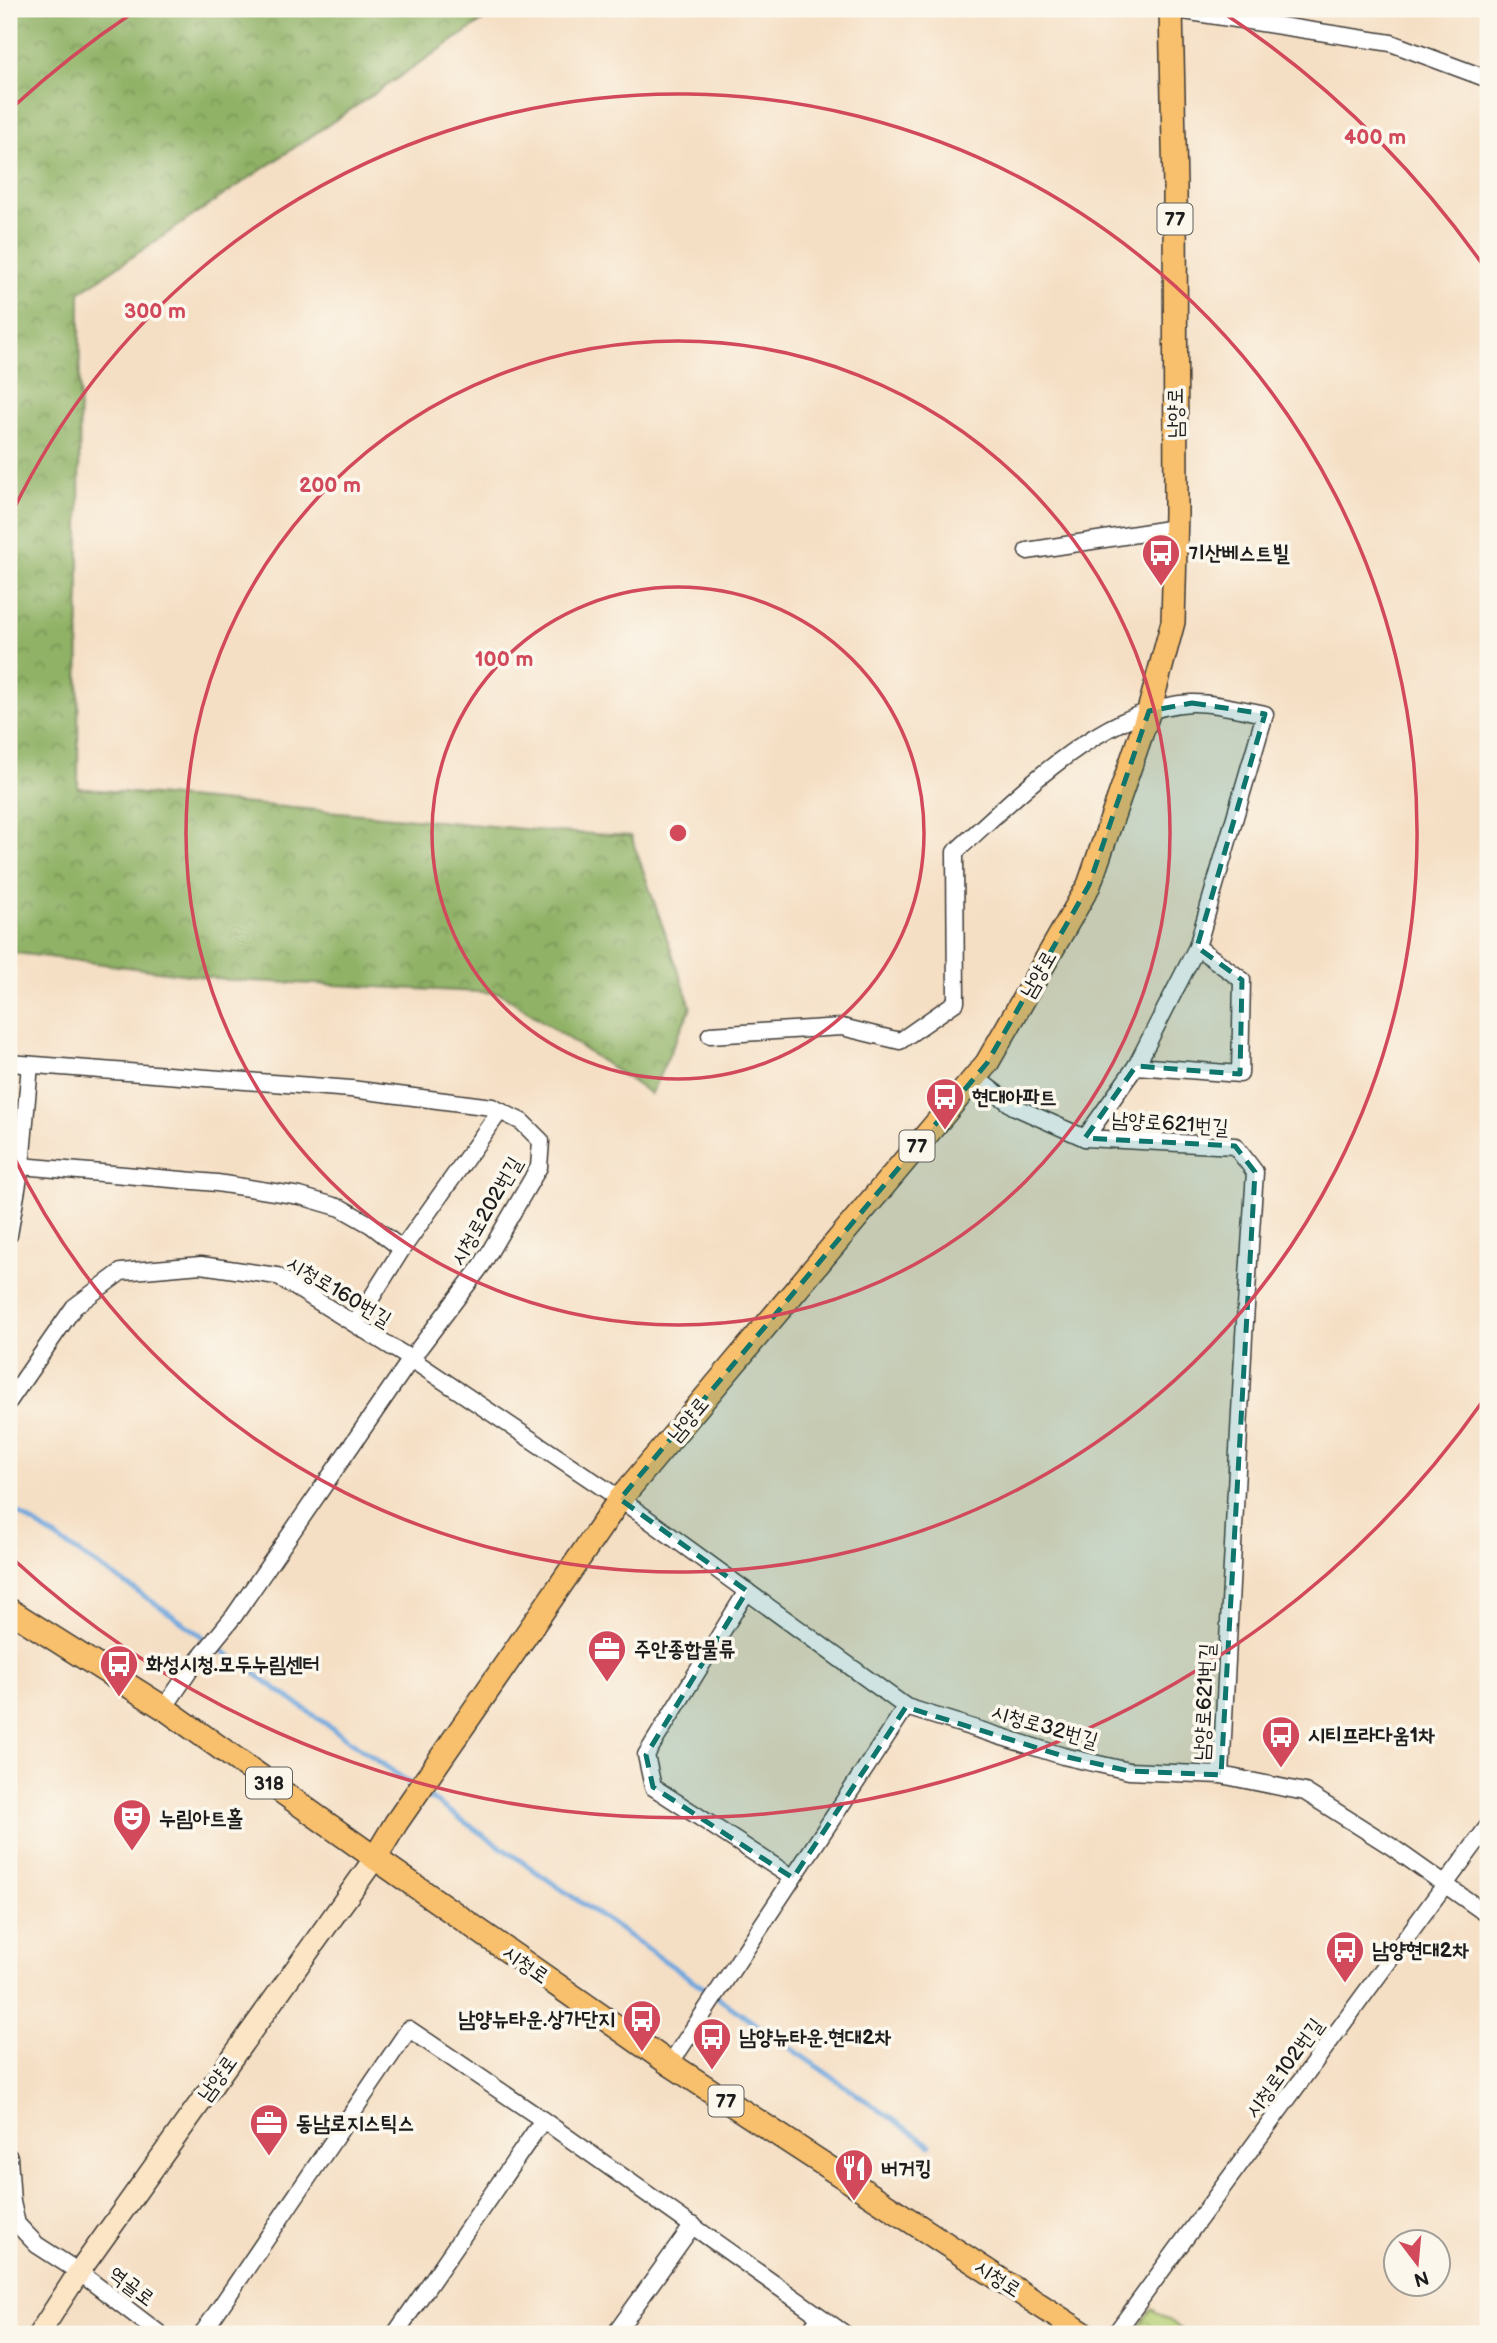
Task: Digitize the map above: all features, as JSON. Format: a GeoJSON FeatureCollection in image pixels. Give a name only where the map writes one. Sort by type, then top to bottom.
{"type":"FeatureCollection","features":[{"type":"Feature","properties":{"kind":"main road","name":"남양로"},"geometry":{"type":"LineString","coordinates":[[39,2334],[79,2272],[374,1858],[620,1499],[987,1063],[1089,885],[1149,711],[1173,622],[1175,187],[1171,9]]}},
{"type":"Feature","properties":{"kind":"main road","name":"시청로"},"geometry":{"type":"LineString","coordinates":[[9,1610],[164,1708],[670,2064],[1084,2334]]}},
{"type":"Feature","properties":{"kind":"street"},"geometry":{"type":"LineString","coordinates":[[1171,9],[1391,43],[1488,79]]}},
{"type":"Feature","properties":{"kind":"street"},"geometry":{"type":"LineString","coordinates":[[1027,551],[1175,528]]}},
{"type":"Feature","properties":{"kind":"street"},"geometry":{"type":"LineString","coordinates":[[710,1035],[842,1027],[900,1041],[956,1002],[955,852],[1092,737],[1149,711],[1192,703],[1265,714],[1197,947],[1242,980],[1240,1074],[1136,1066]]}},
{"type":"Feature","properties":{"kind":"street","name":"남양로621번길"},"geometry":{"type":"LineString","coordinates":[[1085,1138],[1136,1066],[1197,947]]}},
{"type":"Feature","properties":{"kind":"street","name":"시청로202번길"},"geometry":{"type":"LineString","coordinates":[[9,1063],[351,1089],[479,1105],[500,1111],[522,1122],[541,1141],[539,1167],[482,1265],[411,1359],[234,1616],[190,1670],[164,1708]]}},
{"type":"Feature","properties":{"kind":"street"},"geometry":{"type":"LineString","coordinates":[[9,1235],[15,1165],[30,1065]]}},
{"type":"Feature","properties":{"kind":"street"},"geometry":{"type":"LineString","coordinates":[[975,1077],[1013,1106],[1085,1138]]}},
{"type":"Feature","properties":{"kind":"street"},"geometry":{"type":"LineString","coordinates":[[355,1324],[402,1249],[500,1111]]}},
{"type":"Feature","properties":{"kind":"street","name":"남양로621번길"},"geometry":{"type":"LineString","coordinates":[[1085,1138],[1235,1146],[1255,1172],[1242,1364],[1221,1775]]}},
{"type":"Feature","properties":{"kind":"street"},"geometry":{"type":"LineString","coordinates":[[15,1165],[217,1184],[300,1196],[341,1208],[371,1225],[402,1249]]}},
{"type":"Feature","properties":{"kind":"street","name":"시청로160번길"},"geometry":{"type":"LineString","coordinates":[[9,1401],[74,1307],[121,1272],[201,1265],[277,1276],[411,1359],[620,1499]]}},
{"type":"Feature","properties":{"kind":"street","name":"시청로32번길"},"geometry":{"type":"LineString","coordinates":[[620,1499],[906,1707],[1063,1756],[1103,1765],[1129,1770],[1221,1775],[1305,1792],[1392,1847],[1488,1915]]}},
{"type":"Feature","properties":{"kind":"street"},"geometry":{"type":"LineString","coordinates":[[747,1591],[646,1755],[653,1787],[793,1878]]}},
{"type":"Feature","properties":{"kind":"street"},"geometry":{"type":"LineString","coordinates":[[670,2064],[906,1707]]}},
{"type":"Feature","properties":{"kind":"street","name":"시청로102번길"},"geometry":{"type":"LineString","coordinates":[[1115,2334],[1488,1826]]}},
{"type":"Feature","properties":{"kind":"street"},"geometry":{"type":"LineString","coordinates":[[201,2334],[409,2029],[543,2120],[845,2334]]}},
{"type":"Feature","properties":{"kind":"street"},"geometry":{"type":"LineString","coordinates":[[395,2334],[543,2120]]}},
{"type":"Feature","properties":{"kind":"street","name":"역골로"},"geometry":{"type":"LineString","coordinates":[[9,2157],[12,2203],[17,2224],[37,2245],[79,2272],[160,2334]]}},
{"type":"Feature","properties":{"kind":"street"},"geometry":{"type":"LineString","coordinates":[[615,2334],[693,2225]]}},
{"type":"Feature","properties":{"kind":"street"},"geometry":{"type":"LineString","coordinates":[[808,2334],[819,2317]]}},
{"type":"Feature","properties":{"kind":"highlighted area"},"geometry":{"type":"Polygon","coordinates":[[[1192,703],[1265,714],[1197,947],[1242,980],[1240,1074],[1136,1066],[1085,1138],[1235,1146],[1255,1172],[1221,1775],[1129,1771],[1063,1756],[906,1707],[793,1878],[653,1787],[646,1755],[747,1591],[620,1499],[987,1063],[1089,885],[1149,711],[1192,703]]]}},
{"type":"Feature","properties":{"kind":"green space"},"geometry":{"type":"Polygon","coordinates":[[[9,9],[500,9],[80,292],[78,788],[556,832],[631,836],[691,1007],[651,1094],[500,993],[229,980],[9,952],[9,9]]]}},
{"type":"Feature","properties":{"kind":"green space"},"geometry":{"type":"Polygon","coordinates":[[[1152,2309],[1190,2334],[1132,2334],[1152,2309]]]}},
{"type":"Feature","properties":{"kind":"waterway"},"geometry":{"type":"LineString","coordinates":[[9,1507],[162,1608],[415,1787]]}},
{"type":"Feature","properties":{"kind":"waterway"},"geometry":{"type":"LineString","coordinates":[[423,1793],[930,2145]]}},
{"type":"Feature","properties":{"kind":"place","name":"기산베스트빌"},"geometry":{"type":"Point","coordinates":[1161,587]}},
{"type":"Feature","properties":{"kind":"place","name":"현대아파트"},"geometry":{"type":"Point","coordinates":[945,1131]}},
{"type":"Feature","properties":{"kind":"place","name":"주안종합물류"},"geometry":{"type":"Point","coordinates":[607,1683]}},
{"type":"Feature","properties":{"kind":"place","name":"화성시청.모두누림센터"},"geometry":{"type":"Point","coordinates":[119,1698]}},
{"type":"Feature","properties":{"kind":"place","name":"시티프라다움1차"},"geometry":{"type":"Point","coordinates":[1281,1769]}},
{"type":"Feature","properties":{"kind":"place","name":"누림아트홀"},"geometry":{"type":"Point","coordinates":[132,1852]}},
{"type":"Feature","properties":{"kind":"place","name":"남양현대2차"},"geometry":{"type":"Point","coordinates":[1345,1984]}},
{"type":"Feature","properties":{"kind":"place","name":"남양뉴타운.상가단지"},"geometry":{"type":"Point","coordinates":[642,2053]}},
{"type":"Feature","properties":{"kind":"place","name":"남양뉴타운.현대2차"},"geometry":{"type":"Point","coordinates":[712,2071]}},
{"type":"Feature","properties":{"kind":"place","name":"동남로지스틱스"},"geometry":{"type":"Point","coordinates":[269,2157]}},
{"type":"Feature","properties":{"kind":"place","name":"버거킹"},"geometry":{"type":"Point","coordinates":[854,2202]}}]}
